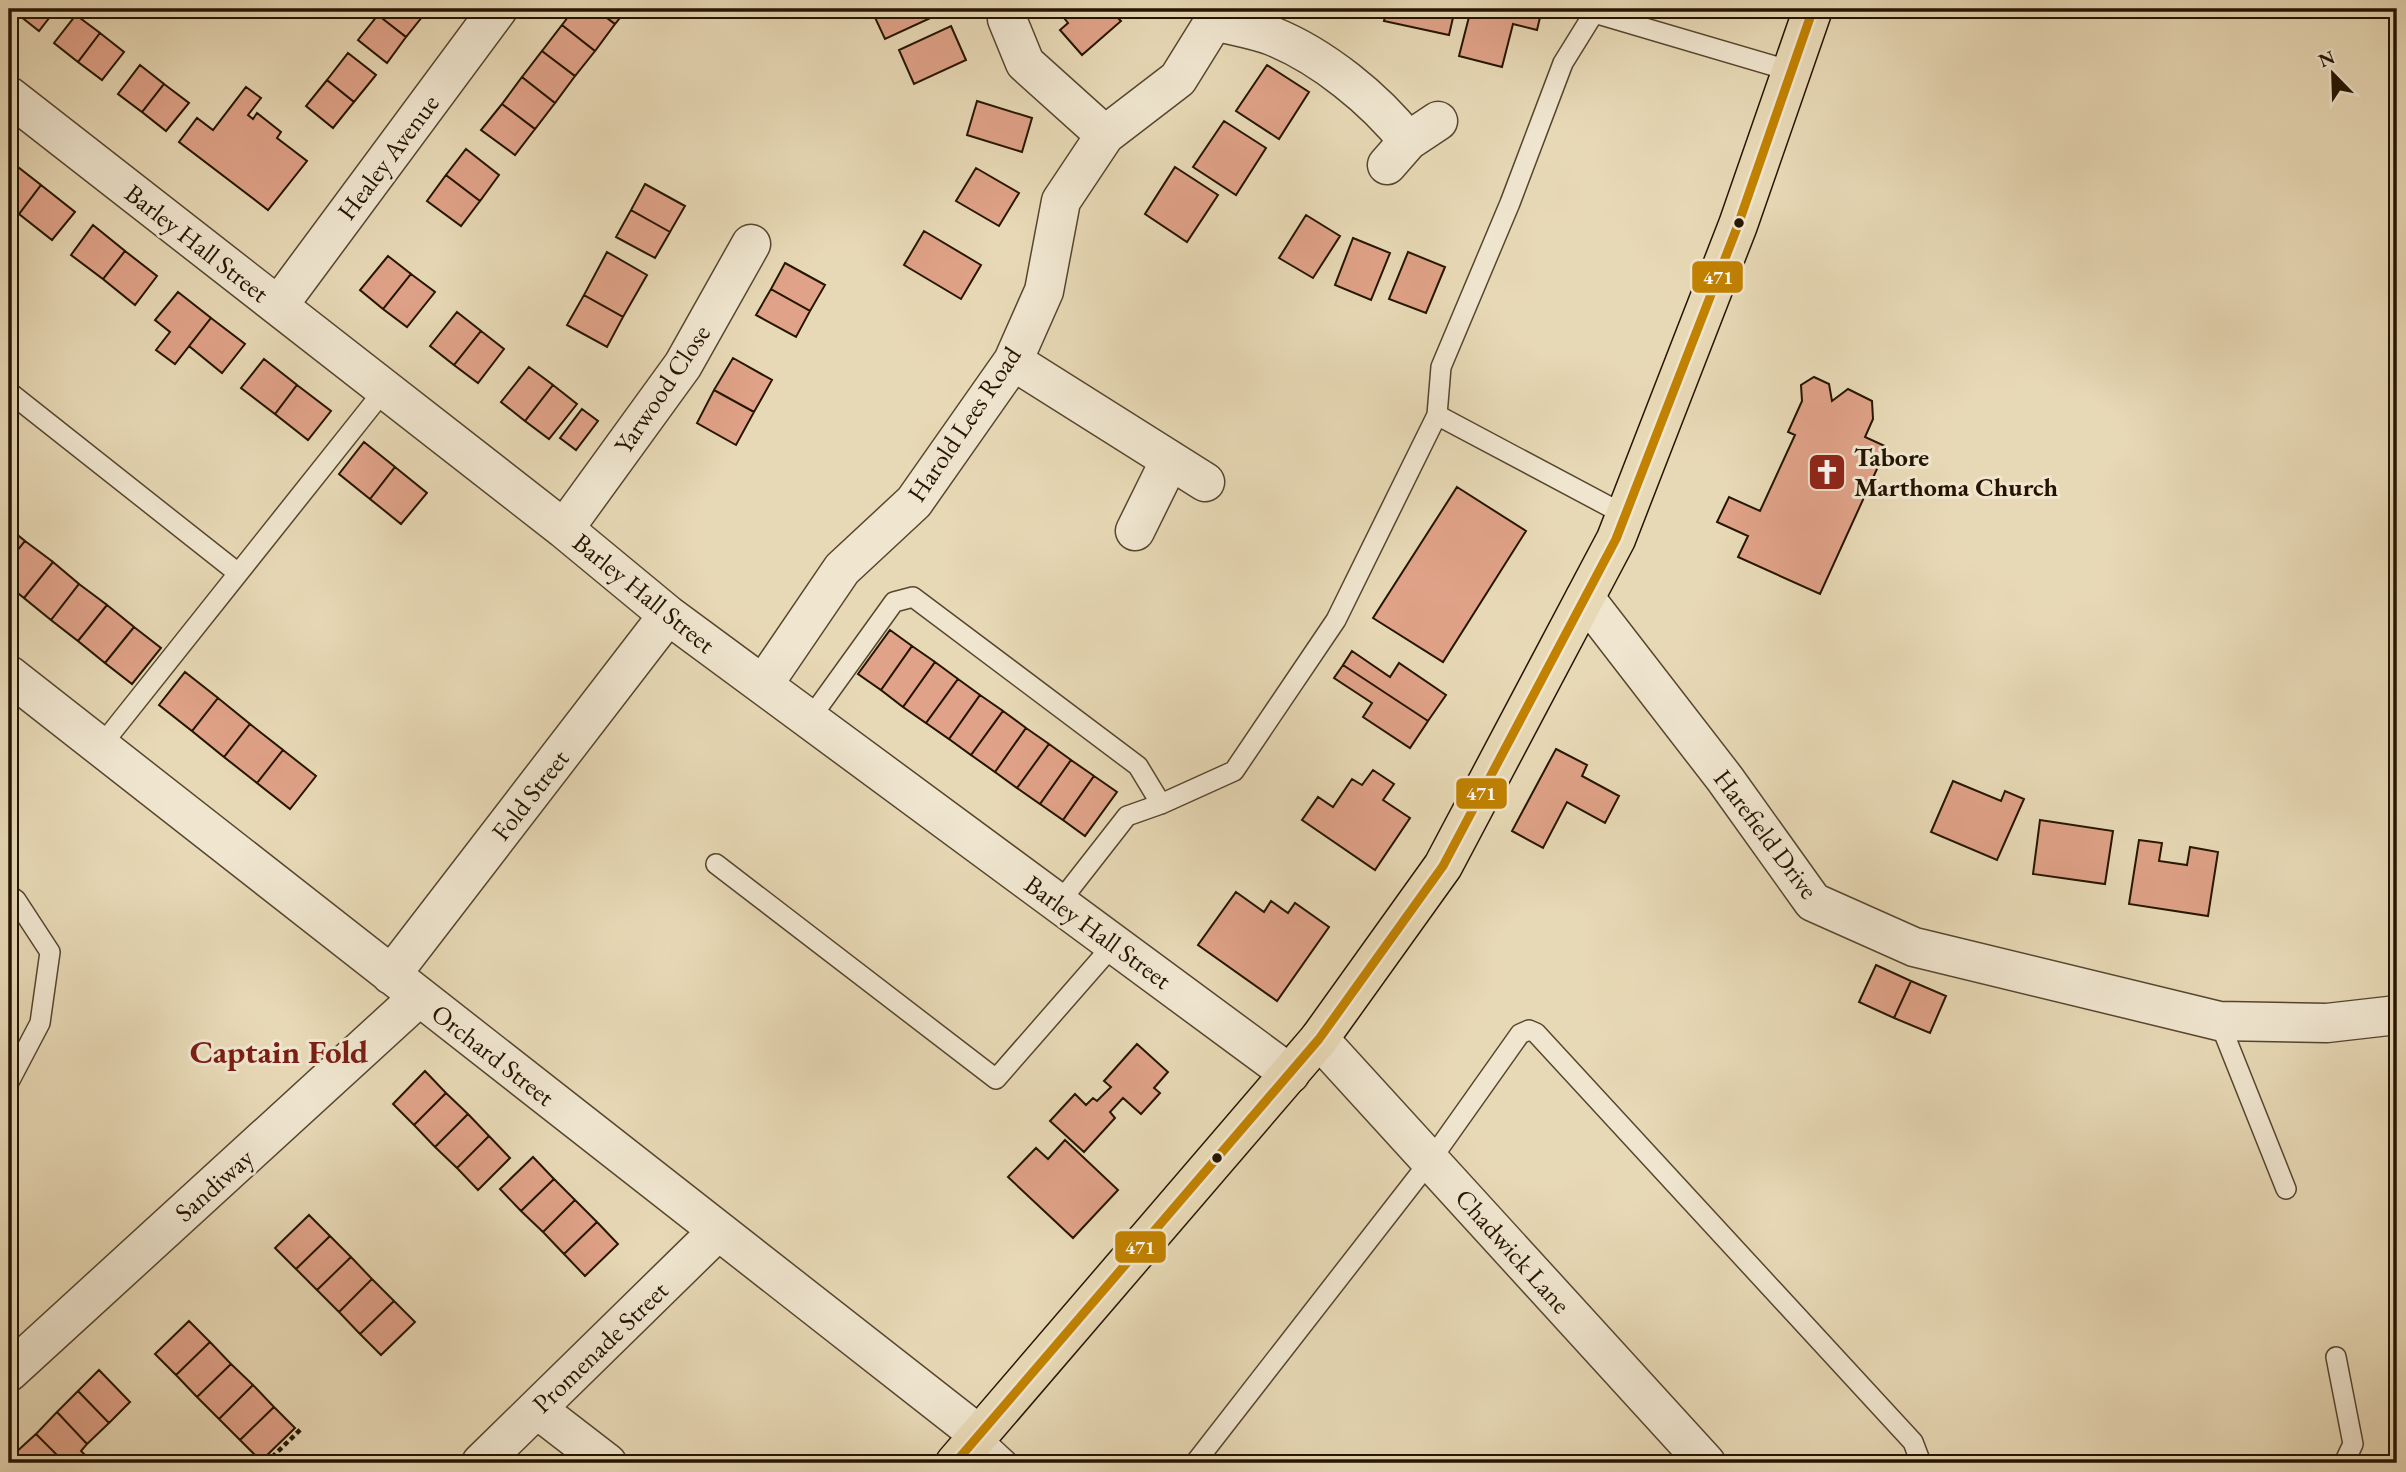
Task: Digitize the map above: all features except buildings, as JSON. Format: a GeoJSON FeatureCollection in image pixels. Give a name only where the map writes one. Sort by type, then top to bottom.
{"type":"FeatureCollection","features":[{"type":"Feature","properties":{"kind":"highway"},"geometry":{"type":"LineString","coordinates":[[966,1449],[1319,1040],[1443,866],[1616,539],[1738,225],[1813,9]]}},
{"type":"Feature","properties":{"kind":"street","name":"Healey Avenue"},"geometry":{"type":"LineString","coordinates":[[278,306],[498,9]]}},
{"type":"Feature","properties":{"kind":"street"},"geometry":{"type":"LineString","coordinates":[[1008,9],[1007,19],[1025,63],[1105,135]]}},
{"type":"Feature","properties":{"kind":"street"},"geometry":{"type":"LineString","coordinates":[[1215,15],[1272,36],[1334,70],[1390,118],[1411,142]]}},
{"type":"Feature","properties":{"kind":"street","name":"Harold Lees Road"},"geometry":{"type":"LineString","coordinates":[[762,685],[842,569],[914,502],[1013,360],[1044,291],[1061,201],[1105,135],[1178,79],[1215,15]]}},
{"type":"Feature","properties":{"kind":"street","name":"Barley Hall Street"},"geometry":{"type":"LineString","coordinates":[[9,96],[564,528],[668,615],[1290,1074]]}},
{"type":"Feature","properties":{"kind":"street","name":"Yarwood Close"},"geometry":{"type":"LineString","coordinates":[[564,528],[683,365],[751,244]]}},
{"type":"Feature","properties":{"kind":"street"},"geometry":{"type":"LineString","coordinates":[[1013,360],[1205,482]]}},
{"type":"Feature","properties":{"kind":"street"},"geometry":{"type":"LineString","coordinates":[[1135,531],[1170,460]]}},
{"type":"Feature","properties":{"kind":"street","name":"Harefield Drive"},"geometry":{"type":"LineString","coordinates":[[1585,598],[1725,779],[1813,902],[1914,947],[2219,1021],[2327,1023],[2397,1015]]}},
{"type":"Feature","properties":{"kind":"street","name":"Fold Street"},"geometry":{"type":"LineString","coordinates":[[405,986],[668,615]]}},
{"type":"Feature","properties":{"kind":"street","name":"Orchard Street"},"geometry":{"type":"LineString","coordinates":[[9,676],[718,1231],[966,1449]]}},
{"type":"Feature","properties":{"kind":"street","name":"Sandiway"},"geometry":{"type":"LineString","coordinates":[[9,1372],[405,986]]}},
{"type":"Feature","properties":{"kind":"street","name":"Chadwick Lane"},"geometry":{"type":"LineString","coordinates":[[1319,1040],[1706,1463]]}},
{"type":"Feature","properties":{"kind":"street","name":"Promenade Street"},"geometry":{"type":"LineString","coordinates":[[481,1463],[718,1231]]}},
{"type":"Feature","properties":{"kind":"street"},"geometry":{"type":"LineString","coordinates":[[537,1409],[607,1463]]}},
{"type":"Feature","properties":{"kind":"lane"},"geometry":{"type":"LineString","coordinates":[[1059,903],[1127,816],[1161,804],[1234,771],[1336,620],[1437,415],[1441,367],[1510,203],[1563,63],[1594,13],[1791,71]]}},
{"type":"Feature","properties":{"kind":"lane"},"geometry":{"type":"LineString","coordinates":[[100,747],[385,389]]}},
{"type":"Feature","properties":{"kind":"lane"},"geometry":{"type":"LineString","coordinates":[[9,391],[238,573]]}},
{"type":"Feature","properties":{"kind":"lane"},"geometry":{"type":"LineString","coordinates":[[1437,415],[1625,515]]}},
{"type":"Feature","properties":{"kind":"lane"},"geometry":{"type":"LineString","coordinates":[[809,720],[894,602],[913,597],[1138,766],[1161,804]]}},
{"type":"Feature","properties":{"kind":"lane"},"geometry":{"type":"LineString","coordinates":[[716,864],[996,1079],[1114,944]]}},
{"type":"Feature","properties":{"kind":"lane"},"geometry":{"type":"LineString","coordinates":[[9,895],[16,900],[50,952],[40,1023],[9,1082]]}},
{"type":"Feature","properties":{"kind":"lane"},"geometry":{"type":"LineString","coordinates":[[2219,1021],[2286,1189]]}},
{"type":"Feature","properties":{"kind":"lane"},"geometry":{"type":"LineString","coordinates":[[1195,1463],[1430,1161],[1520,1034],[1529,1030],[1536,1033],[1913,1442],[1921,1463]]}},
{"type":"Feature","properties":{"kind":"lane"},"geometry":{"type":"LineString","coordinates":[[2336,1357],[2353,1444],[2344,1463]]}},
{"type":"Feature","properties":{"kind":"lane"},"geometry":{"type":"LineString","coordinates":[[966,1449],[1009,1463]]}},
{"type":"Feature","properties":{"kind":"path"},"geometry":{"type":"LineString","coordinates":[[266,1463],[302,1428]]}},
{"type":"Feature","properties":{"kind":"transit line","name":"471"},"geometry":{"type":"LineString","coordinates":[[955,1463],[1319,1039],[1443,866],[1616,539],[1738,225],[1813,9]]}},
{"type":"Feature","properties":{"kind":"place","name":"Tabore Marthoma Church"},"geometry":{"type":"Point","coordinates":[1827,472]}},
{"type":"Feature","properties":{"kind":"district","name":"Captain Fold"},"geometry":{"type":"Point","coordinates":[279,1051]}}]}
